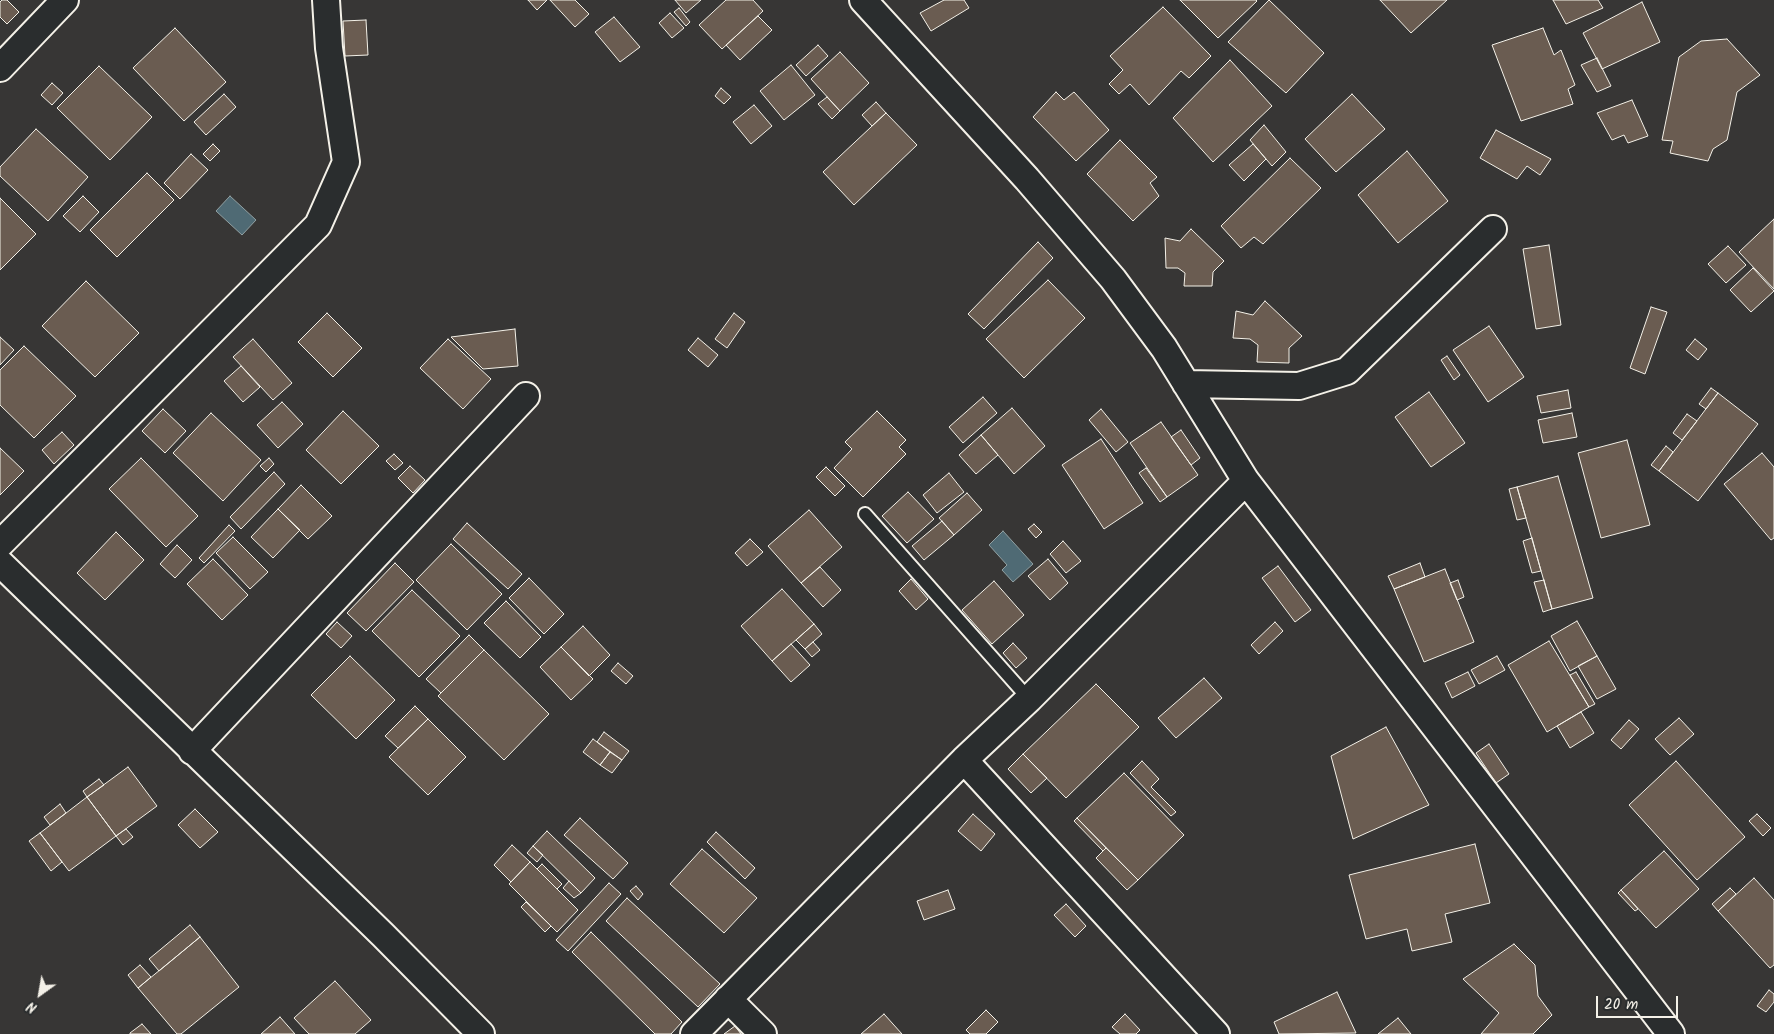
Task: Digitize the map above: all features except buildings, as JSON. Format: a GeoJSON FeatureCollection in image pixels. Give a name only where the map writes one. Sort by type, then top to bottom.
{"type":"FeatureCollection","features":[{"type":"Feature","properties":{"kind":"street"},"geometry":{"type":"LineString","coordinates":[[0,68],[65,0]]}},
{"type":"Feature","properties":{"kind":"street"},"geometry":{"type":"LineString","coordinates":[[0,544],[318,225],[346,162],[330,48],[326,0]]}},
{"type":"Feature","properties":{"kind":"street"},"geometry":{"type":"LineString","coordinates":[[863,0],[1114,279],[1164,348],[1246,481],[1671,1034]]}},
{"type":"Feature","properties":{"kind":"street"},"geometry":{"type":"LineString","coordinates":[[1186,384],[1299,386],[1347,370],[1493,229]]}},
{"type":"Feature","properties":{"kind":"street"},"geometry":{"type":"LineString","coordinates":[[192,751],[526,396]]}},
{"type":"Feature","properties":{"kind":"street"},"geometry":{"type":"LineString","coordinates":[[694,1034],[964,760],[1029,699],[1246,481]]}},
{"type":"Feature","properties":{"kind":"street"},"geometry":{"type":"LineString","coordinates":[[0,563],[383,935],[481,1034]]}},
{"type":"Feature","properties":{"kind":"street"},"geometry":{"type":"LineString","coordinates":[[964,760],[1216,1034]]}},
{"type":"Feature","properties":{"kind":"street"},"geometry":{"type":"LineString","coordinates":[[728,999],[763,1034]]}},
{"type":"Feature","properties":{"kind":"lane"},"geometry":{"type":"LineString","coordinates":[[865,514],[1029,699]]}},
{"type":"Feature","properties":{"kind":"water"},"geometry":{"type":"Polygon","coordinates":[[[230,196],[256,220],[242,235],[216,211],[230,196]]]}},
{"type":"Feature","properties":{"kind":"water"},"geometry":{"type":"Polygon","coordinates":[[[1003,531],[1033,564],[1013,582],[1002,570],[1007,565],[989,545],[1003,531]]]}}]}
